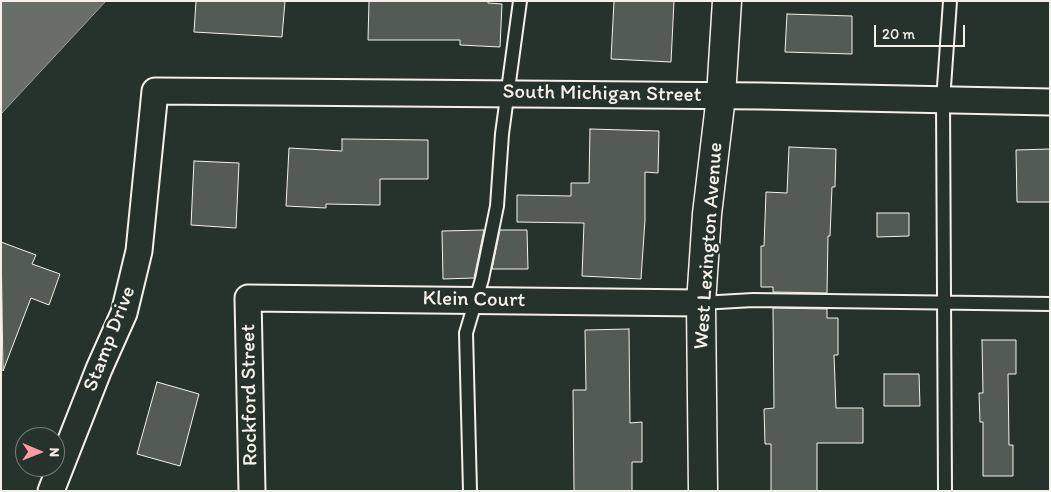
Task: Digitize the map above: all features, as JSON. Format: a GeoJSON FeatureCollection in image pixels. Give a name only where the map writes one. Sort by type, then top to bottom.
{"type":"FeatureCollection","features":[{"type":"Feature","properties":{"kind":"main road","name":"West Lexington Avenue"},"geometry":{"type":"LineString","coordinates":[[703,491],[701,303],[707,214],[721,96],[727,1]]}},
{"type":"Feature","properties":{"kind":"street","name":"South Michigan Street"},"geometry":{"type":"LineString","coordinates":[[155,92],[508,93],[1050,102]]}},
{"type":"Feature","properties":{"kind":"street","name":"Stamp Drive"},"geometry":{"type":"LineString","coordinates":[[51,491],[99,369],[124,313],[139,251],[155,92]]}},
{"type":"Feature","properties":{"kind":"street","name":"Klein Court"},"geometry":{"type":"LineString","coordinates":[[248,298],[701,303]]}},
{"type":"Feature","properties":{"kind":"street","name":"Rockford Street"},"geometry":{"type":"LineString","coordinates":[[248,298],[252,491]]}},
{"type":"Feature","properties":{"kind":"lane"},"geometry":{"type":"LineString","coordinates":[[470,491],[466,333],[476,300],[497,206],[502,134],[520,1]]}},
{"type":"Feature","properties":{"kind":"lane"},"geometry":{"type":"LineString","coordinates":[[945,491],[943,101],[950,1]]}},
{"type":"Feature","properties":{"kind":"lane"},"geometry":{"type":"LineString","coordinates":[[701,303],[754,300],[1050,304]]}},
{"type":"Feature","properties":{"kind":"shaded area"},"geometry":{"type":"Polygon","coordinates":[[[1,1],[106,1],[1,114],[1,1]]]}},
{"type":"Feature","properties":{"kind":"building"},"geometry":{"type":"Polygon","coordinates":[[[196,1],[285,1],[282,37],[194,32],[196,1]]]}},
{"type":"Feature","properties":{"kind":"building"},"geometry":{"type":"Polygon","coordinates":[[[369,1],[488,1],[488,3],[502,4],[500,47],[460,45],[460,40],[368,40],[369,1]]]}},
{"type":"Feature","properties":{"kind":"building"},"geometry":{"type":"Polygon","coordinates":[[[614,1],[674,1],[671,62],[611,59],[614,1]]]}},
{"type":"Feature","properties":{"kind":"building"},"geometry":{"type":"Polygon","coordinates":[[[787,14],[852,16],[852,54],[785,52],[787,14]]]}},
{"type":"Feature","properties":{"kind":"building"},"geometry":{"type":"Polygon","coordinates":[[[590,129],[659,131],[658,173],[645,172],[645,220],[641,279],[582,276],[584,223],[517,222],[517,195],[571,196],[571,183],[589,183],[590,129]]]}},
{"type":"Feature","properties":{"kind":"building"},"geometry":{"type":"Polygon","coordinates":[[[342,139],[428,140],[428,179],[380,179],[380,205],[326,204],[326,208],[286,206],[289,148],[342,151],[342,139]]]}},
{"type":"Feature","properties":{"kind":"building"},"geometry":{"type":"Polygon","coordinates":[[[789,147],[836,149],[835,187],[832,187],[830,236],[828,236],[827,293],[773,292],[773,287],[761,287],[761,246],[764,246],[766,192],[787,193],[789,147]]]}},
{"type":"Feature","properties":{"kind":"building"},"geometry":{"type":"Polygon","coordinates":[[[1050,149],[1050,202],[1017,202],[1016,150],[1050,149]]]}},
{"type":"Feature","properties":{"kind":"building"},"geometry":{"type":"Polygon","coordinates":[[[194,161],[239,163],[236,228],[191,225],[194,161]]]}},
{"type":"Feature","properties":{"kind":"building"},"geometry":{"type":"Polygon","coordinates":[[[877,213],[909,213],[909,236],[877,237],[877,213]]]}},
{"type":"Feature","properties":{"kind":"building"},"geometry":{"type":"Polygon","coordinates":[[[484,230],[474,278],[443,279],[442,231],[484,230]]]}},
{"type":"Feature","properties":{"kind":"building"},"geometry":{"type":"Polygon","coordinates":[[[500,230],[527,230],[528,269],[492,269],[500,230]]]}},
{"type":"Feature","properties":{"kind":"building"},"geometry":{"type":"Polygon","coordinates":[[[1,242],[36,255],[32,264],[60,274],[49,305],[31,298],[3,371],[1,242]]]}},
{"type":"Feature","properties":{"kind":"building"},"geometry":{"type":"Polygon","coordinates":[[[773,308],[827,309],[827,318],[838,318],[838,355],[834,355],[836,408],[863,408],[863,443],[817,443],[817,491],[771,491],[771,444],[765,444],[764,409],[774,408],[773,308]]]}},
{"type":"Feature","properties":{"kind":"building"},"geometry":{"type":"Polygon","coordinates":[[[629,329],[630,423],[642,422],[642,462],[632,462],[632,491],[574,491],[573,390],[586,390],[585,330],[629,329]]]}},
{"type":"Feature","properties":{"kind":"building"},"geometry":{"type":"Polygon","coordinates":[[[982,340],[1016,340],[1016,374],[1008,374],[1009,445],[1013,445],[1013,476],[983,476],[983,422],[980,422],[979,393],[983,393],[982,340]]]}},
{"type":"Feature","properties":{"kind":"building"},"geometry":{"type":"Polygon","coordinates":[[[884,374],[919,374],[920,406],[884,406],[884,374]]]}},
{"type":"Feature","properties":{"kind":"building"},"geometry":{"type":"Polygon","coordinates":[[[157,382],[199,394],[180,466],[137,454],[157,382]]]}}]}
